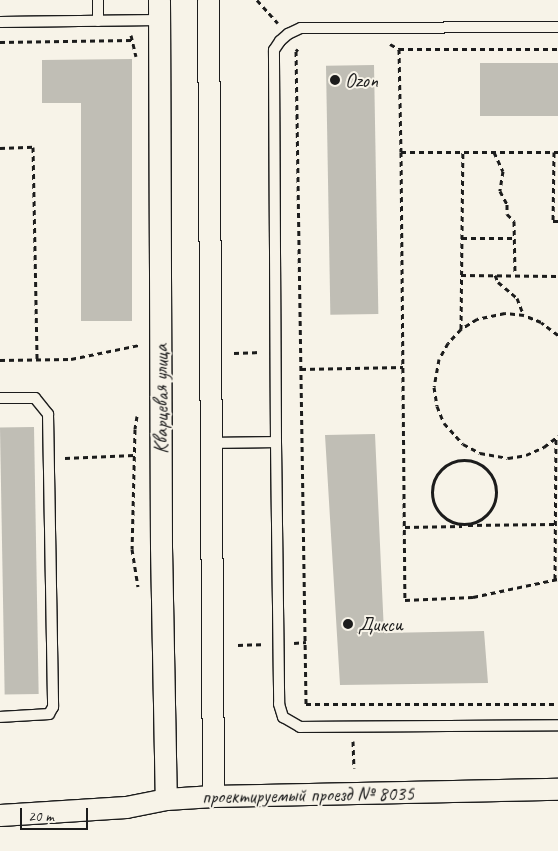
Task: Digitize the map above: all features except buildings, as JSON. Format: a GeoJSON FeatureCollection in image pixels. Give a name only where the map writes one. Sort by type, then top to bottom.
{"type":"FeatureCollection","features":[{"type":"Feature","properties":{"kind":"street"},"geometry":{"type":"LineString","coordinates":[[208,0],[213,796]]}},
{"type":"Feature","properties":{"kind":"street","name":"Кварцевая улица"},"geometry":{"type":"LineString","coordinates":[[159,10],[161,547],[166,799]]}},
{"type":"Feature","properties":{"kind":"street","name":"проектируемый проезд № 8035"},"geometry":{"type":"LineString","coordinates":[[0,815],[126,807],[166,799],[213,796],[558,789]]}},
{"type":"Feature","properties":{"kind":"lane"},"geometry":{"type":"LineString","coordinates":[[98,0],[98,21]]}},
{"type":"Feature","properties":{"kind":"lane"},"geometry":{"type":"LineString","coordinates":[[0,22],[129,21],[159,10]]}},
{"type":"Feature","properties":{"kind":"lane"},"geometry":{"type":"LineString","coordinates":[[558,27],[301,28],[288,34],[274,50],[279,695],[283,717],[300,727],[558,725]]}},
{"type":"Feature","properties":{"kind":"lane"},"geometry":{"type":"LineString","coordinates":[[0,398],[35,398],[48,414],[53,707],[49,714],[0,717]]}},
{"type":"Feature","properties":{"kind":"lane"},"geometry":{"type":"LineString","coordinates":[[211,443],[276,442]]}},
{"type":"Feature","properties":{"kind":"path"},"geometry":{"type":"LineString","coordinates":[[129,21],[137,63]]}},
{"type":"Feature","properties":{"kind":"path"},"geometry":{"type":"LineString","coordinates":[[0,42],[132,40]]}},
{"type":"Feature","properties":{"kind":"path"},"geometry":{"type":"LineString","coordinates":[[386,43],[399,49],[558,49]]}},
{"type":"Feature","properties":{"kind":"path"},"geometry":{"type":"LineString","coordinates":[[303,44],[296,51],[306,704],[558,704]]}},
{"type":"Feature","properties":{"kind":"path"},"geometry":{"type":"LineString","coordinates":[[399,49],[406,600],[472,597],[556,579],[557,437]]}},
{"type":"Feature","properties":{"kind":"path"},"geometry":{"type":"LineString","coordinates":[[0,148],[33,147],[37,360]]}},
{"type":"Feature","properties":{"kind":"path"},"geometry":{"type":"LineString","coordinates":[[401,152],[556,152],[553,222],[558,222]]}},
{"type":"Feature","properties":{"kind":"path"},"geometry":{"type":"LineString","coordinates":[[461,329],[463,152]]}},
{"type":"Feature","properties":{"kind":"path"},"geometry":{"type":"LineString","coordinates":[[494,152],[503,172],[500,191],[507,204],[508,214],[514,221],[515,275]]}},
{"type":"Feature","properties":{"kind":"path"},"geometry":{"type":"LineString","coordinates":[[462,238],[514,238]]}},
{"type":"Feature","properties":{"kind":"path"},"geometry":{"type":"LineString","coordinates":[[462,275],[558,276]]}},
{"type":"Feature","properties":{"kind":"path"},"geometry":{"type":"LineString","coordinates":[[495,275],[498,282],[517,298],[524,315]]}},
{"type":"Feature","properties":{"kind":"path"},"geometry":{"type":"LineString","coordinates":[[557,437],[536,452],[517,457],[498,458],[480,453],[464,444],[450,431],[440,414],[435,396],[434,378],[439,359],[448,343],[461,329],[486,316],[504,313],[524,315],[541,322],[558,335]]}},
{"type":"Feature","properties":{"kind":"path"},"geometry":{"type":"LineString","coordinates":[[0,360],[71,359],[145,343]]}},
{"type":"Feature","properties":{"kind":"path"},"geometry":{"type":"LineString","coordinates":[[301,370],[403,367]]}},
{"type":"Feature","properties":{"kind":"path"},"geometry":{"type":"LineString","coordinates":[[138,412],[134,455],[132,550],[139,594]]}},
{"type":"Feature","properties":{"kind":"path"},"geometry":{"type":"LineString","coordinates":[[476,462],[480,453]]}},
{"type":"Feature","properties":{"kind":"path"},"geometry":{"type":"LineString","coordinates":[[50,458],[134,455]]}},
{"type":"Feature","properties":{"kind":"path"},"geometry":{"type":"LineString","coordinates":[[463,459],[476,462],[486,468],[494,479],[496,491],[494,503],[487,514],[477,521],[456,524],[445,518],[436,509],[432,497],[432,484],[438,473],[447,464],[463,459]]}},
{"type":"Feature","properties":{"kind":"path"},"geometry":{"type":"LineString","coordinates":[[405,527],[456,524],[555,524]]}},
{"type":"Feature","properties":{"kind":"place","name":"Ozon"},"geometry":{"type":"Point","coordinates":[335,80]}},
{"type":"Feature","properties":{"kind":"place","name":"Дикси"},"geometry":{"type":"Point","coordinates":[348,624]}}]}
